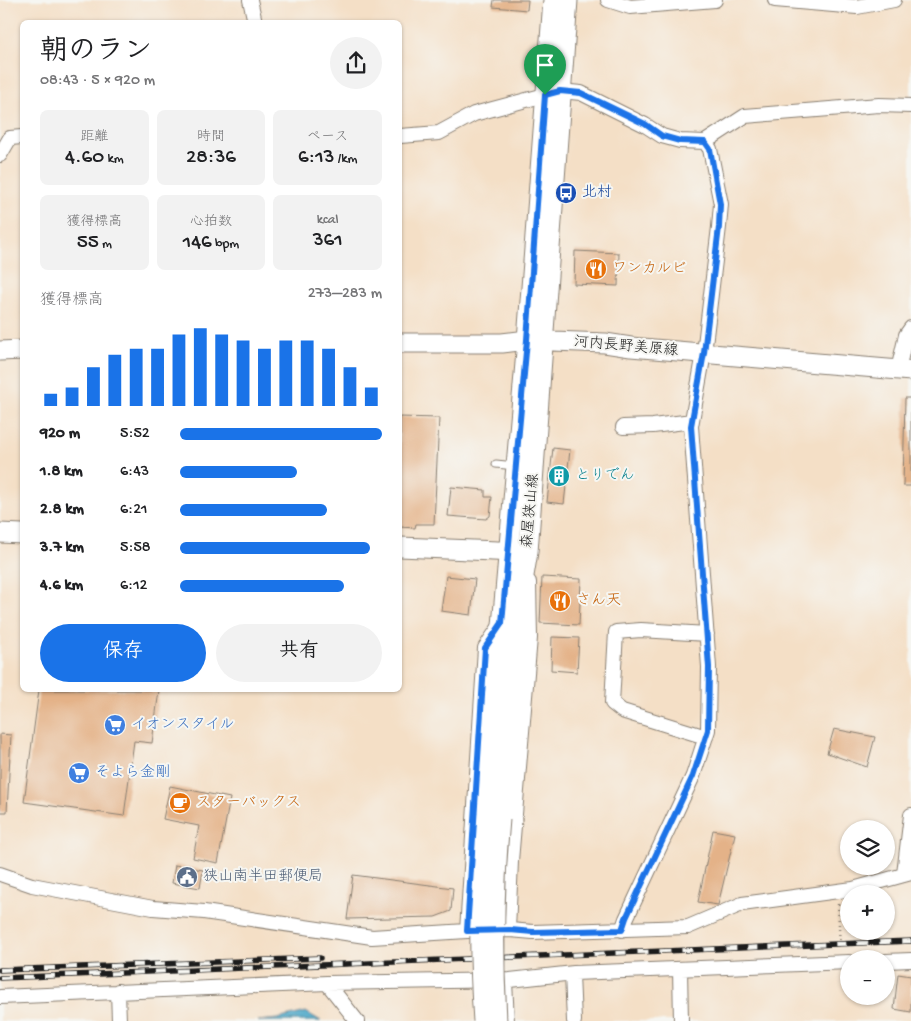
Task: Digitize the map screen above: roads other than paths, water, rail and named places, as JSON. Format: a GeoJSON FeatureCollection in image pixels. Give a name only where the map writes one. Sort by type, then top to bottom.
{"type":"FeatureCollection","features":[{"type":"Feature","properties":{"kind":"main road","name":"森屋狭山線"},"geometry":{"type":"LineString","coordinates":[[482,1021],[479,898],[492,820],[515,629],[528,552],[536,341],[552,93],[553,0]]}},
{"type":"Feature","properties":{"kind":"main road","name":"森屋狭山線"},"geometry":{"type":"LineString","coordinates":[[552,93],[568,0]]}},
{"type":"Feature","properties":{"kind":"main road","name":"森屋狭山線"},"geometry":{"type":"LineString","coordinates":[[497,1021],[494,938],[496,878],[492,820],[502,623],[516,466],[536,341]]}},
{"type":"Feature","properties":{"kind":"main road","name":"河内長野美原線"},"geometry":{"type":"LineString","coordinates":[[402,343],[536,341],[605,343],[631,347],[904,371]]}},
{"type":"Feature","properties":{"kind":"main road"},"geometry":{"type":"LineString","coordinates":[[0,350],[20,350]]}},
{"type":"Feature","properties":{"kind":"main road"},"geometry":{"type":"LineString","coordinates":[[0,533],[20,534]]}},
{"type":"Feature","properties":{"kind":"main road"},"geometry":{"type":"LineString","coordinates":[[402,547],[528,552]]}},
{"type":"Feature","properties":{"kind":"street"},"geometry":{"type":"LineString","coordinates":[[250,0],[254,20]]}},
{"type":"Feature","properties":{"kind":"street"},"geometry":{"type":"LineString","coordinates":[[608,0],[630,8],[715,0]]}},
{"type":"Feature","properties":{"kind":"street"},"geometry":{"type":"LineString","coordinates":[[775,0],[857,7],[894,0]]}},
{"type":"Feature","properties":{"kind":"street"},"geometry":{"type":"LineString","coordinates":[[402,136],[439,133],[474,114],[552,93],[581,93],[645,124],[662,136],[680,141],[705,142],[745,116],[879,105],[911,106]]}},
{"type":"Feature","properties":{"kind":"street"},"geometry":{"type":"LineString","coordinates":[[0,155],[10,138],[20,137]]}},
{"type":"Feature","properties":{"kind":"street"},"geometry":{"type":"LineString","coordinates":[[622,930],[693,776],[708,730],[707,634],[691,426],[704,353],[720,204],[710,149],[705,142]]}},
{"type":"Feature","properties":{"kind":"street"},"geometry":{"type":"LineString","coordinates":[[904,371],[906,335],[911,328]]}},
{"type":"Feature","properties":{"kind":"street"},"geometry":{"type":"LineString","coordinates":[[623,426],[653,426],[692,421]]}},
{"type":"Feature","properties":{"kind":"street"},"geometry":{"type":"LineString","coordinates":[[508,930],[511,860],[530,638],[528,552]]}},
{"type":"Feature","properties":{"kind":"street"},"geometry":{"type":"LineString","coordinates":[[467,931],[485,648],[502,623]]}},
{"type":"Feature","properties":{"kind":"street"},"geometry":{"type":"LineString","coordinates":[[706,737],[622,712],[612,703],[616,632],[641,630],[707,634]]}},
{"type":"Feature","properties":{"kind":"street"},"geometry":{"type":"LineString","coordinates":[[0,874],[32,885],[153,908],[204,912],[372,937],[467,931],[622,930],[688,926],[742,904],[853,889],[907,874],[911,815]]}},
{"type":"Feature","properties":{"kind":"street"},"geometry":{"type":"LineString","coordinates":[[895,961],[911,960]]}},
{"type":"Feature","properties":{"kind":"street"},"geometry":{"type":"LineString","coordinates":[[0,997],[327,983],[505,981],[572,974],[840,962]]}},
{"type":"Feature","properties":{"kind":"street"},"geometry":{"type":"LineString","coordinates":[[680,969],[682,1021]]}},
{"type":"Feature","properties":{"kind":"street"},"geometry":{"type":"LineString","coordinates":[[572,974],[574,1021]]}},
{"type":"Feature","properties":{"kind":"street"},"geometry":{"type":"LineString","coordinates":[[477,981],[482,1021]]}},
{"type":"Feature","properties":{"kind":"street"},"geometry":{"type":"LineString","coordinates":[[505,981],[508,1021]]}},
{"type":"Feature","properties":{"kind":"street"},"geometry":{"type":"LineString","coordinates":[[327,983],[357,1021]]}},
{"type":"Feature","properties":{"kind":"street"},"geometry":{"type":"LineString","coordinates":[[118,992],[119,1021]]}},
{"type":"Feature","properties":{"kind":"lane"},"geometry":{"type":"LineString","coordinates":[[496,464],[516,466]]}},
{"type":"Feature","properties":{"kind":"water"},"geometry":{"type":"Polygon","coordinates":[[[306,1012],[321,1021],[258,1021],[277,1019],[306,1012]]]}},
{"type":"Feature","properties":{"kind":"railway"},"geometry":{"type":"LineString","coordinates":[[0,978],[911,941]]}},
{"type":"Feature","properties":{"kind":"railway"},"geometry":{"type":"LineString","coordinates":[[0,970],[320,958]]}},
{"type":"Feature","properties":{"kind":"place","name":"北村"},"geometry":{"type":"Point","coordinates":[566,193]}},
{"type":"Feature","properties":{"kind":"place","name":"ワンカルビ"},"geometry":{"type":"Point","coordinates":[596,269]}},
{"type":"Feature","properties":{"kind":"place","name":"とりでん"},"geometry":{"type":"Point","coordinates":[559,476]}},
{"type":"Feature","properties":{"kind":"place","name":"さん天"},"geometry":{"type":"Point","coordinates":[560,601]}},
{"type":"Feature","properties":{"kind":"place","name":"イオンスタイル"},"geometry":{"type":"Point","coordinates":[115,725]}},
{"type":"Feature","properties":{"kind":"place","name":"そよら金剛"},"geometry":{"type":"Point","coordinates":[79,773]}},
{"type":"Feature","properties":{"kind":"place","name":"スターバックス"},"geometry":{"type":"Point","coordinates":[180,803]}},
{"type":"Feature","properties":{"kind":"place","name":"狭山南半田郵便局"},"geometry":{"type":"Point","coordinates":[187,877]}}]}
